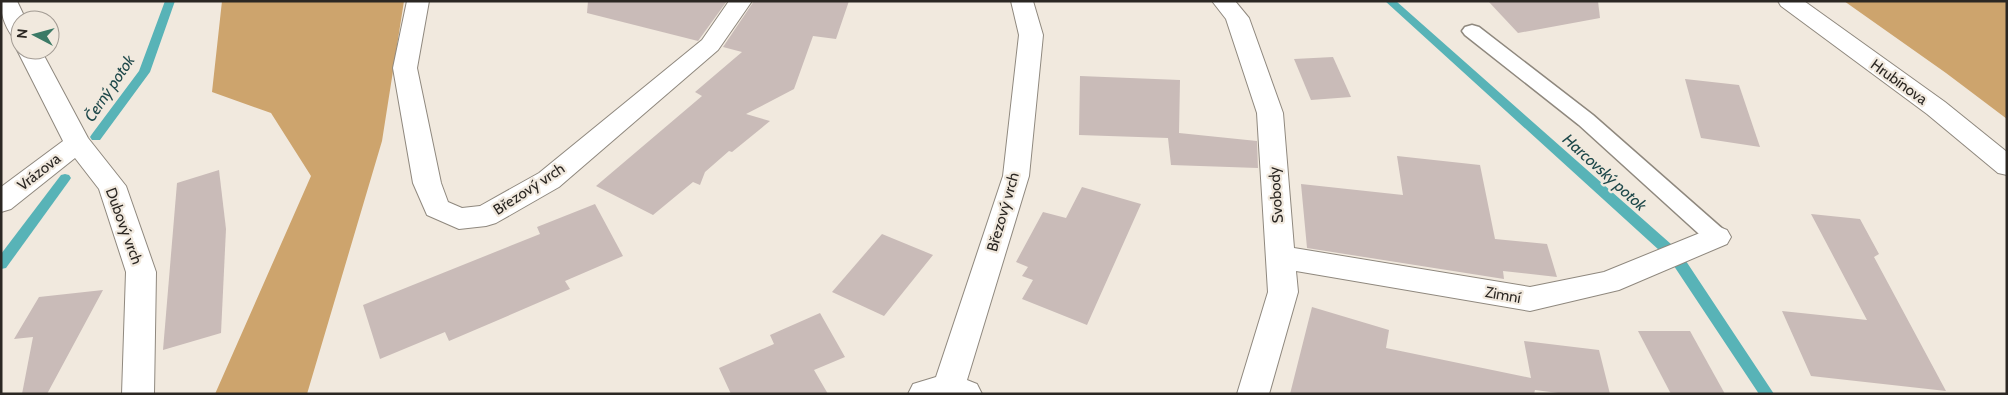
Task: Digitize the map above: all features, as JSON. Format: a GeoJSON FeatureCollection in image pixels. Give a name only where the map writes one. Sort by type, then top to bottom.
{"type":"FeatureCollection","features":[{"type":"Feature","properties":{"kind":"street","name":"Březový vrch"},"geometry":{"type":"LineString","coordinates":[[418,1],[405,68],[427,183],[436,208],[459,219],[486,216],[549,180],[710,45],[741,1]]}},
{"type":"Feature","properties":{"kind":"street","name":"Březový vrch"},"geometry":{"type":"LineString","coordinates":[[946,392],[1016,176],[1031,35],[1022,1]]}},
{"type":"Feature","properties":{"kind":"street","name":"Svobody"},"geometry":{"type":"LineString","coordinates":[[1223,1],[1237,18],[1270,113],[1283,292],[1253,394]]}},
{"type":"Feature","properties":{"kind":"street","name":"Hrubínova"},"geometry":{"type":"LineString","coordinates":[[1789,1],[1936,108],[2007,166]]}},
{"type":"Feature","properties":{"kind":"street","name":"Dubový vrch"},"geometry":{"type":"LineString","coordinates":[[34,60],[77,143],[112,186],[141,272],[138,394]]}},
{"type":"Feature","properties":{"kind":"street","name":"Vrázova"},"geometry":{"type":"LineString","coordinates":[[1,202],[77,143]]}},
{"type":"Feature","properties":{"kind":"street","name":"Zimní"},"geometry":{"type":"LineString","coordinates":[[1280,256],[1530,299],[1609,282],[1707,241]]}},
{"type":"Feature","properties":{"kind":"lane"},"geometry":{"type":"LineString","coordinates":[[1472,31],[1586,120],[1707,241]]}},
{"type":"Feature","properties":{"kind":"shaded area"},"geometry":{"type":"Polygon","coordinates":[[[222,1],[404,1],[382,141],[307,394],[215,394],[311,176],[271,113],[212,92],[222,1]]]}},
{"type":"Feature","properties":{"kind":"shaded area"},"geometry":{"type":"Polygon","coordinates":[[[1844,1],[2007,1],[2007,119],[1946,73],[1844,1]]]}},
{"type":"Feature","properties":{"kind":"building"},"geometry":{"type":"Polygon","coordinates":[[[588,1],[727,1],[698,41],[587,13],[588,1]]]}},
{"type":"Feature","properties":{"kind":"building"},"geometry":{"type":"Polygon","coordinates":[[[754,1],[849,1],[836,39],[813,36],[794,89],[746,114],[770,121],[732,152],[729,151],[705,172],[700,185],[693,182],[653,215],[596,186],[702,96],[695,92],[742,52],[723,47],[754,1]]]}},
{"type":"Feature","properties":{"kind":"building"},"geometry":{"type":"Polygon","coordinates":[[[1488,1],[1598,1],[1600,18],[1518,33],[1488,1]]]}},
{"type":"Feature","properties":{"kind":"building"},"geometry":{"type":"Polygon","coordinates":[[[1333,57],[1351,97],[1311,100],[1294,59],[1333,57]]]}},
{"type":"Feature","properties":{"kind":"building"},"geometry":{"type":"Polygon","coordinates":[[[1080,76],[1180,80],[1179,133],[1257,141],[1258,168],[1171,165],[1168,138],[1079,135],[1080,76]]]}},
{"type":"Feature","properties":{"kind":"building"},"geometry":{"type":"Polygon","coordinates":[[[1685,79],[1739,85],[1760,147],[1701,138],[1685,79]]]}},
{"type":"Feature","properties":{"kind":"building"},"geometry":{"type":"Polygon","coordinates":[[[1397,156],[1480,165],[1495,239],[1547,244],[1557,277],[1503,271],[1504,279],[1307,248],[1301,184],[1403,195],[1397,156]]]}},
{"type":"Feature","properties":{"kind":"building"},"geometry":{"type":"Polygon","coordinates":[[[219,170],[226,229],[221,333],[163,350],[177,183],[219,170]]]}},
{"type":"Feature","properties":{"kind":"building"},"geometry":{"type":"Polygon","coordinates":[[[1082,187],[1141,204],[1087,325],[1022,299],[1033,280],[1022,276],[1028,267],[1016,262],[1043,212],[1066,218],[1082,187]]]}},
{"type":"Feature","properties":{"kind":"building"},"geometry":{"type":"Polygon","coordinates":[[[595,204],[623,256],[565,281],[570,289],[449,341],[445,332],[380,359],[363,305],[540,234],[537,227],[595,204]]]}},
{"type":"Feature","properties":{"kind":"building"},"geometry":{"type":"Polygon","coordinates":[[[1811,214],[1860,219],[1879,254],[1874,257],[1946,391],[1811,376],[1782,311],[1867,320],[1811,214]]]}},
{"type":"Feature","properties":{"kind":"building"},"geometry":{"type":"Polygon","coordinates":[[[882,234],[933,255],[884,316],[832,292],[882,234]]]}},
{"type":"Feature","properties":{"kind":"building"},"geometry":{"type":"Polygon","coordinates":[[[103,290],[47,394],[22,394],[33,337],[14,339],[39,297],[103,290]]]}},
{"type":"Feature","properties":{"kind":"building"},"geometry":{"type":"Polygon","coordinates":[[[1312,307],[1389,330],[1386,348],[1531,378],[1524,341],[1599,350],[1610,394],[1566,394],[1535,390],[1534,394],[1290,394],[1312,307]]]}},
{"type":"Feature","properties":{"kind":"building"},"geometry":{"type":"Polygon","coordinates":[[[820,313],[845,357],[814,370],[828,394],[731,394],[719,368],[774,344],[770,335],[820,313]]]}},
{"type":"Feature","properties":{"kind":"building"},"geometry":{"type":"Polygon","coordinates":[[[1638,331],[1690,331],[1725,394],[1671,394],[1638,331]]]}},
{"type":"Feature","properties":{"kind":"waterway","name":"Černý potok"},"geometry":{"type":"LineString","coordinates":[[96,137],[144,72],[170,1]]}},
{"type":"Feature","properties":{"kind":"waterway","name":"Harcovský potok"},"geometry":{"type":"LineString","coordinates":[[1390,1],[1675,256],[1767,394]]}},
{"type":"Feature","properties":{"kind":"waterway","name":"Černý potok"},"geometry":{"type":"LineString","coordinates":[[1,264],[65,178]]}}]}
